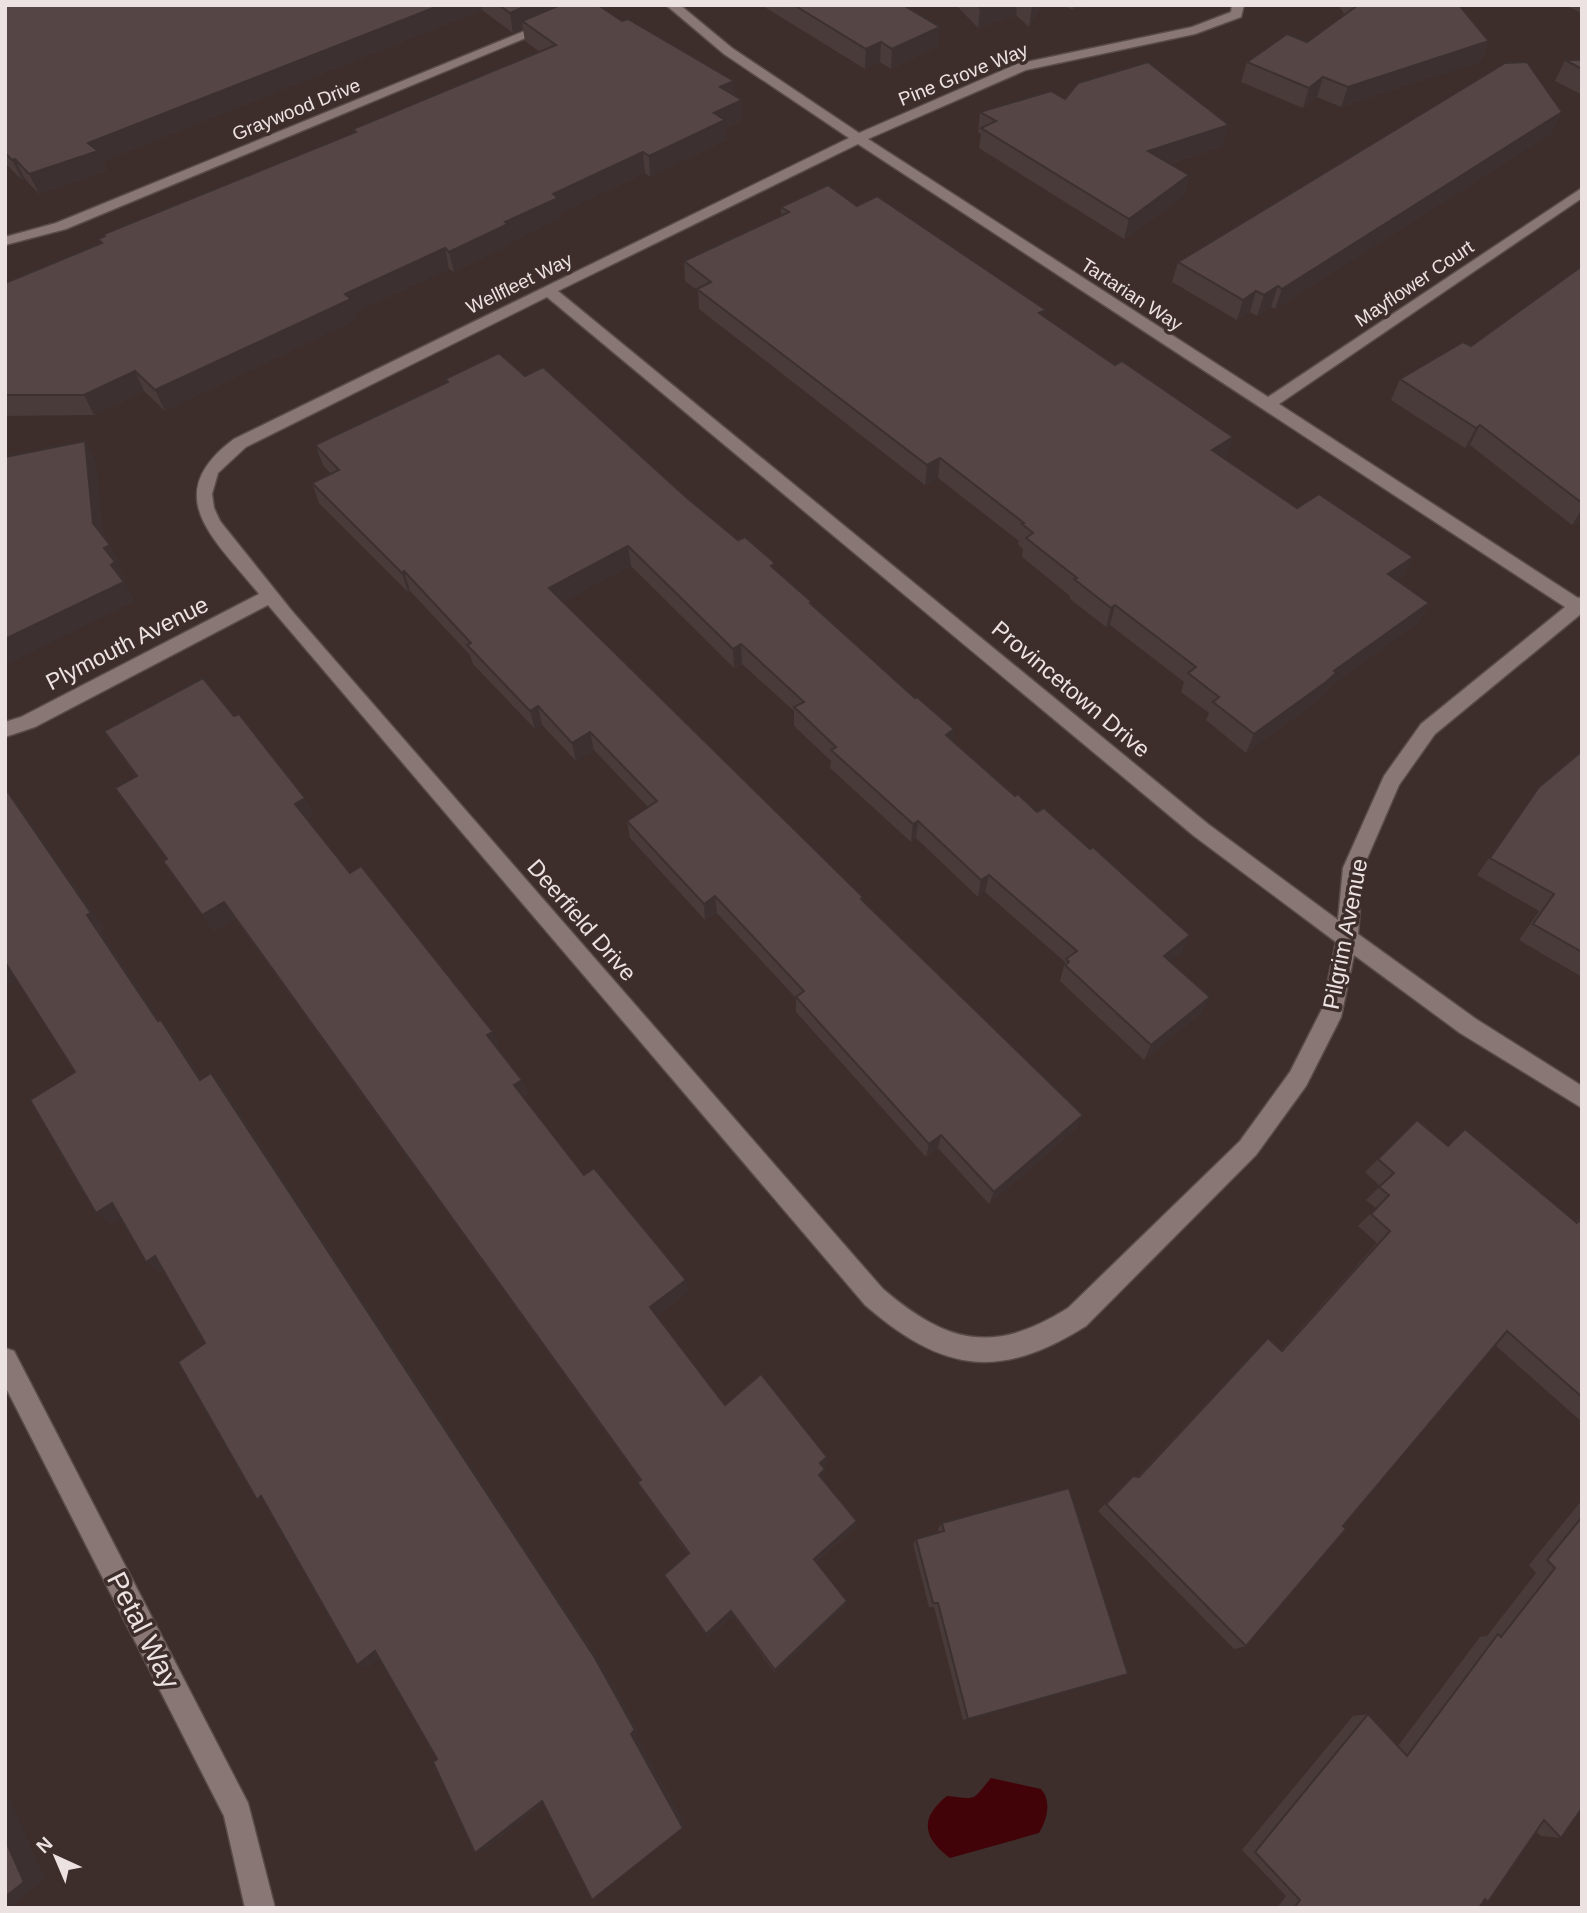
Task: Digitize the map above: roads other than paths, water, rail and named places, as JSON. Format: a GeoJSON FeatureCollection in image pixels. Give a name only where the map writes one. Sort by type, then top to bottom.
{"type":"FeatureCollection","features":[{"type":"Feature","properties":{"kind":"street","name":"Graywood Drive"},"geometry":{"type":"LineString","coordinates":[[5,241],[61,226],[599,5]]}},
{"type":"Feature","properties":{"kind":"street","name":"Tartarian Way"},"geometry":{"type":"LineString","coordinates":[[671,5],[728,51],[859,139],[1579,605]]}},
{"type":"Feature","properties":{"kind":"street","name":"Pine Grove Way"},"geometry":{"type":"LineString","coordinates":[[859,139],[1022,67],[1195,30],[1237,14],[1238,5]]}},
{"type":"Feature","properties":{"kind":"street","name":"Wellfleet Way"},"geometry":{"type":"LineString","coordinates":[[207,477],[218,461],[233,447],[253,435],[859,139]]}},
{"type":"Feature","properties":{"kind":"street","name":"Mayflower Court"},"geometry":{"type":"LineString","coordinates":[[1267,405],[1582,192]]}},
{"type":"Feature","properties":{"kind":"street","name":"Provincetown Drive"},"geometry":{"type":"LineString","coordinates":[[549,291],[1201,830],[1468,1026],[1582,1098]]}},
{"type":"Feature","properties":{"kind":"street","name":"Deerfield Drive"},"geometry":{"type":"LineString","coordinates":[[207,477],[202,493],[204,509],[212,523],[271,596],[874,1297],[895,1317],[918,1333],[945,1344],[974,1350]]}},
{"type":"Feature","properties":{"kind":"street","name":"Plymouth Avenue"},"geometry":{"type":"LineString","coordinates":[[5,730],[28,722],[271,596]]}},
{"type":"Feature","properties":{"kind":"street","name":"Pilgrim Avenue"},"geometry":{"type":"LineString","coordinates":[[974,1350],[1002,1350],[1030,1345],[1055,1334],[1077,1317],[1248,1148],[1298,1079],[1334,1010],[1347,939],[1353,868],[1391,781],[1428,729],[1579,605]]}},
{"type":"Feature","properties":{"kind":"street","name":"Petal Way"},"geometry":{"type":"LineString","coordinates":[[5,1360],[238,1813],[260,1908]]}}]}
